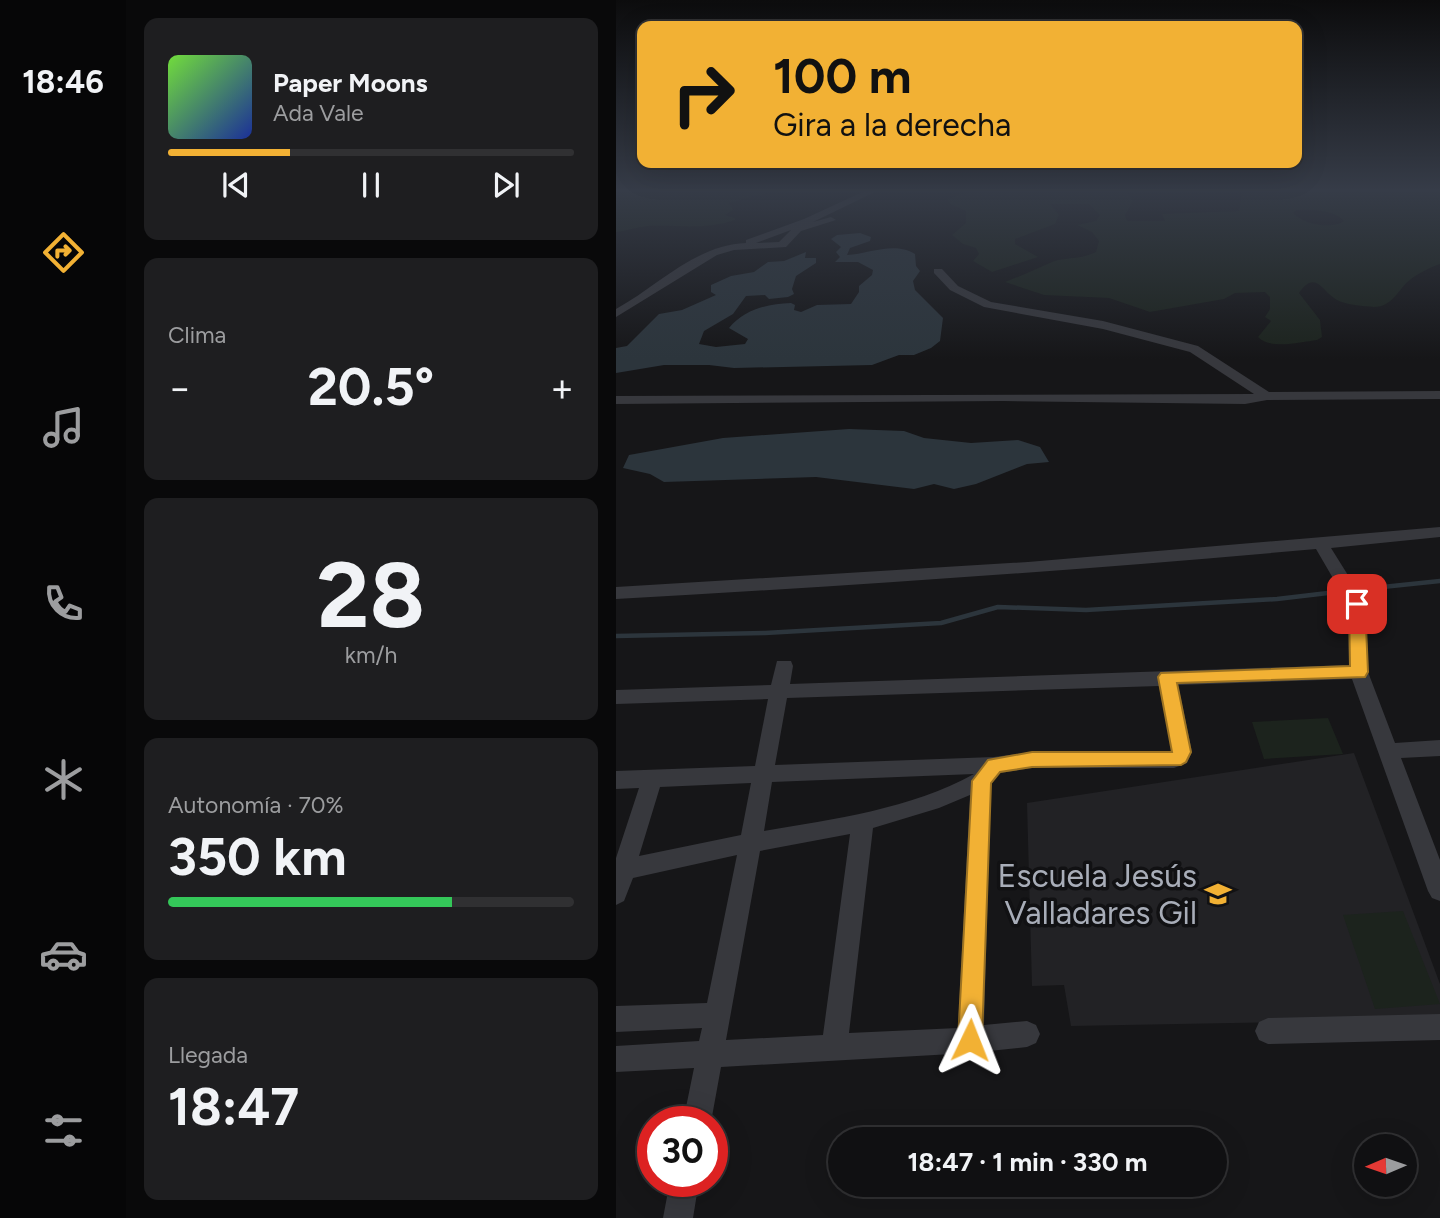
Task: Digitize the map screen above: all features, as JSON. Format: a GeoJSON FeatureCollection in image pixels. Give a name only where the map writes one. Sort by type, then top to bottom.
{"type":"FeatureCollection","features":[{"type":"Feature","properties":{"kind":"street"},"geometry":{"type":"LineString","coordinates":[[616,314],[641,301],[711,253],[747,246]]}},
{"type":"Feature","properties":{"kind":"street"},"geometry":{"type":"LineString","coordinates":[[938,271],[954,288],[988,305],[1103,325],[1194,349],[1248,387],[1267,396]]}},
{"type":"Feature","properties":{"kind":"street"},"geometry":{"type":"LineString","coordinates":[[616,400],[1003,397],[1245,400],[1267,396],[1440,395]]}},
{"type":"Feature","properties":{"kind":"street"},"geometry":{"type":"LineString","coordinates":[[616,593],[751,586],[1321,544],[1440,532]]}},
{"type":"Feature","properties":{"kind":"street"},"geometry":{"type":"LineString","coordinates":[[1321,544],[1357,604],[1359,672],[1440,891]]}},
{"type":"Feature","properties":{"kind":"street"},"geometry":{"type":"LineString","coordinates":[[701,1106],[784,666]]}},
{"type":"Feature","properties":{"kind":"street"},"geometry":{"type":"LineString","coordinates":[[616,697],[1359,672]]}},
{"type":"Feature","properties":{"kind":"street"},"geometry":{"type":"LineString","coordinates":[[619,871],[750,842],[863,821],[950,797],[988,773],[1032,760],[1174,760],[1180,757],[1182,752],[1167,677]]}},
{"type":"Feature","properties":{"kind":"street"},"geometry":{"type":"LineString","coordinates":[[1388,751],[1440,748]]}},
{"type":"Feature","properties":{"kind":"street"},"geometry":{"type":"LineString","coordinates":[[616,780],[763,773],[988,773]]}},
{"type":"Feature","properties":{"kind":"street"},"geometry":{"type":"LineString","coordinates":[[970,1040],[988,773]]}},
{"type":"Feature","properties":{"kind":"street"},"geometry":{"type":"LineString","coordinates":[[616,894],[619,871],[653,777]]}},
{"type":"Feature","properties":{"kind":"street"},"geometry":{"type":"LineString","coordinates":[[835,1045],[863,821]]}},
{"type":"Feature","properties":{"kind":"street"},"geometry":{"type":"LineString","coordinates":[[616,1019],[717,1015]]}},
{"type":"Feature","properties":{"kind":"street"},"geometry":{"type":"LineString","coordinates":[[1268,1031],[1440,1027]]}},
{"type":"Feature","properties":{"kind":"street"},"geometry":{"type":"LineString","coordinates":[[616,1059],[835,1045],[970,1040],[1027,1034]]}},
{"type":"Feature","properties":{"kind":"street"},"geometry":{"type":"LineString","coordinates":[[678,1218],[682,1197]]}},
{"type":"Feature","properties":{"kind":"shaded area"},"geometry":{"type":"Polygon","coordinates":[[[856,246],[850,248],[847,255],[890,248],[915,254],[916,266],[920,271],[913,281],[915,290],[943,318],[940,341],[914,355],[899,355],[872,365],[734,368],[664,365],[616,373],[616,348],[627,346],[659,314],[682,310],[716,295],[711,292],[711,285],[731,276],[754,272],[768,262],[784,261],[806,252],[805,258],[816,258],[816,263],[796,276],[792,289],[794,294],[769,299],[765,295],[746,296],[733,314],[704,331],[699,344],[716,347],[745,344],[748,339],[729,328],[742,316],[765,306],[791,303],[795,305],[794,310],[801,312],[817,305],[851,304],[859,292],[859,286],[872,275],[873,270],[858,262],[835,262],[840,257],[836,252],[841,247],[856,246]]]}},
{"type":"Feature","properties":{"kind":"shaded area"},"geometry":{"type":"Polygon","coordinates":[[[969,246],[1018,246],[1038,257],[992,272],[973,261],[979,254],[976,248],[969,246]]]}},
{"type":"Feature","properties":{"kind":"shaded area"},"geometry":{"type":"Polygon","coordinates":[[[1098,246],[1440,246],[1440,264],[1411,279],[1391,301],[1381,306],[1341,302],[1319,284],[1310,283],[1299,293],[1320,320],[1322,337],[1317,340],[1278,344],[1263,341],[1258,337],[1271,321],[1265,317],[1270,309],[1270,297],[1265,292],[1235,293],[1224,299],[1150,312],[1109,298],[1044,295],[1005,282],[1052,262],[1096,252],[1098,246]]]}},
{"type":"Feature","properties":{"kind":"shaded area"},"geometry":{"type":"Polygon","coordinates":[[[849,429],[904,431],[924,438],[971,443],[1018,440],[1040,447],[1049,462],[1027,464],[976,484],[954,489],[934,484],[914,489],[816,477],[664,482],[650,474],[623,468],[629,455],[723,438],[849,429]]]}},
{"type":"Feature","properties":{"kind":"shaded area"},"geometry":{"type":"Polygon","coordinates":[[[1328,718],[1343,754],[1264,759],[1252,722],[1328,718]]]}},
{"type":"Feature","properties":{"kind":"shaded area","name":"Escuela Jesús Valladares Gil"},"geometry":{"type":"Polygon","coordinates":[[[1354,753],[1440,984],[1440,1019],[1071,1026],[1064,985],[1032,986],[1027,803],[1354,753]]]}},
{"type":"Feature","properties":{"kind":"shaded area"},"geometry":{"type":"Polygon","coordinates":[[[1403,911],[1440,1004],[1375,1009],[1343,915],[1403,911]]]}},
{"type":"Feature","properties":{"kind":"waterway"},"geometry":{"type":"LineString","coordinates":[[1354,590],[1440,581]]}},
{"type":"Feature","properties":{"kind":"waterway"},"geometry":{"type":"LineString","coordinates":[[616,636],[765,633],[941,623],[998,607],[1086,610],[1277,599],[1345,591]]}},
{"type":"Feature","properties":{"kind":"place","name":"Escuela Jesús Valladares Gil"},"geometry":{"type":"Point","coordinates":[1218,894]}},
{"type":"Feature","properties":{"kind":"route"},"geometry":{"type":"LineString","coordinates":[[970,1040],[981,781],[994,765],[1032,760],[1174,760],[1180,757],[1182,752],[1167,677],[1359,672],[1357,604]]}}]}
